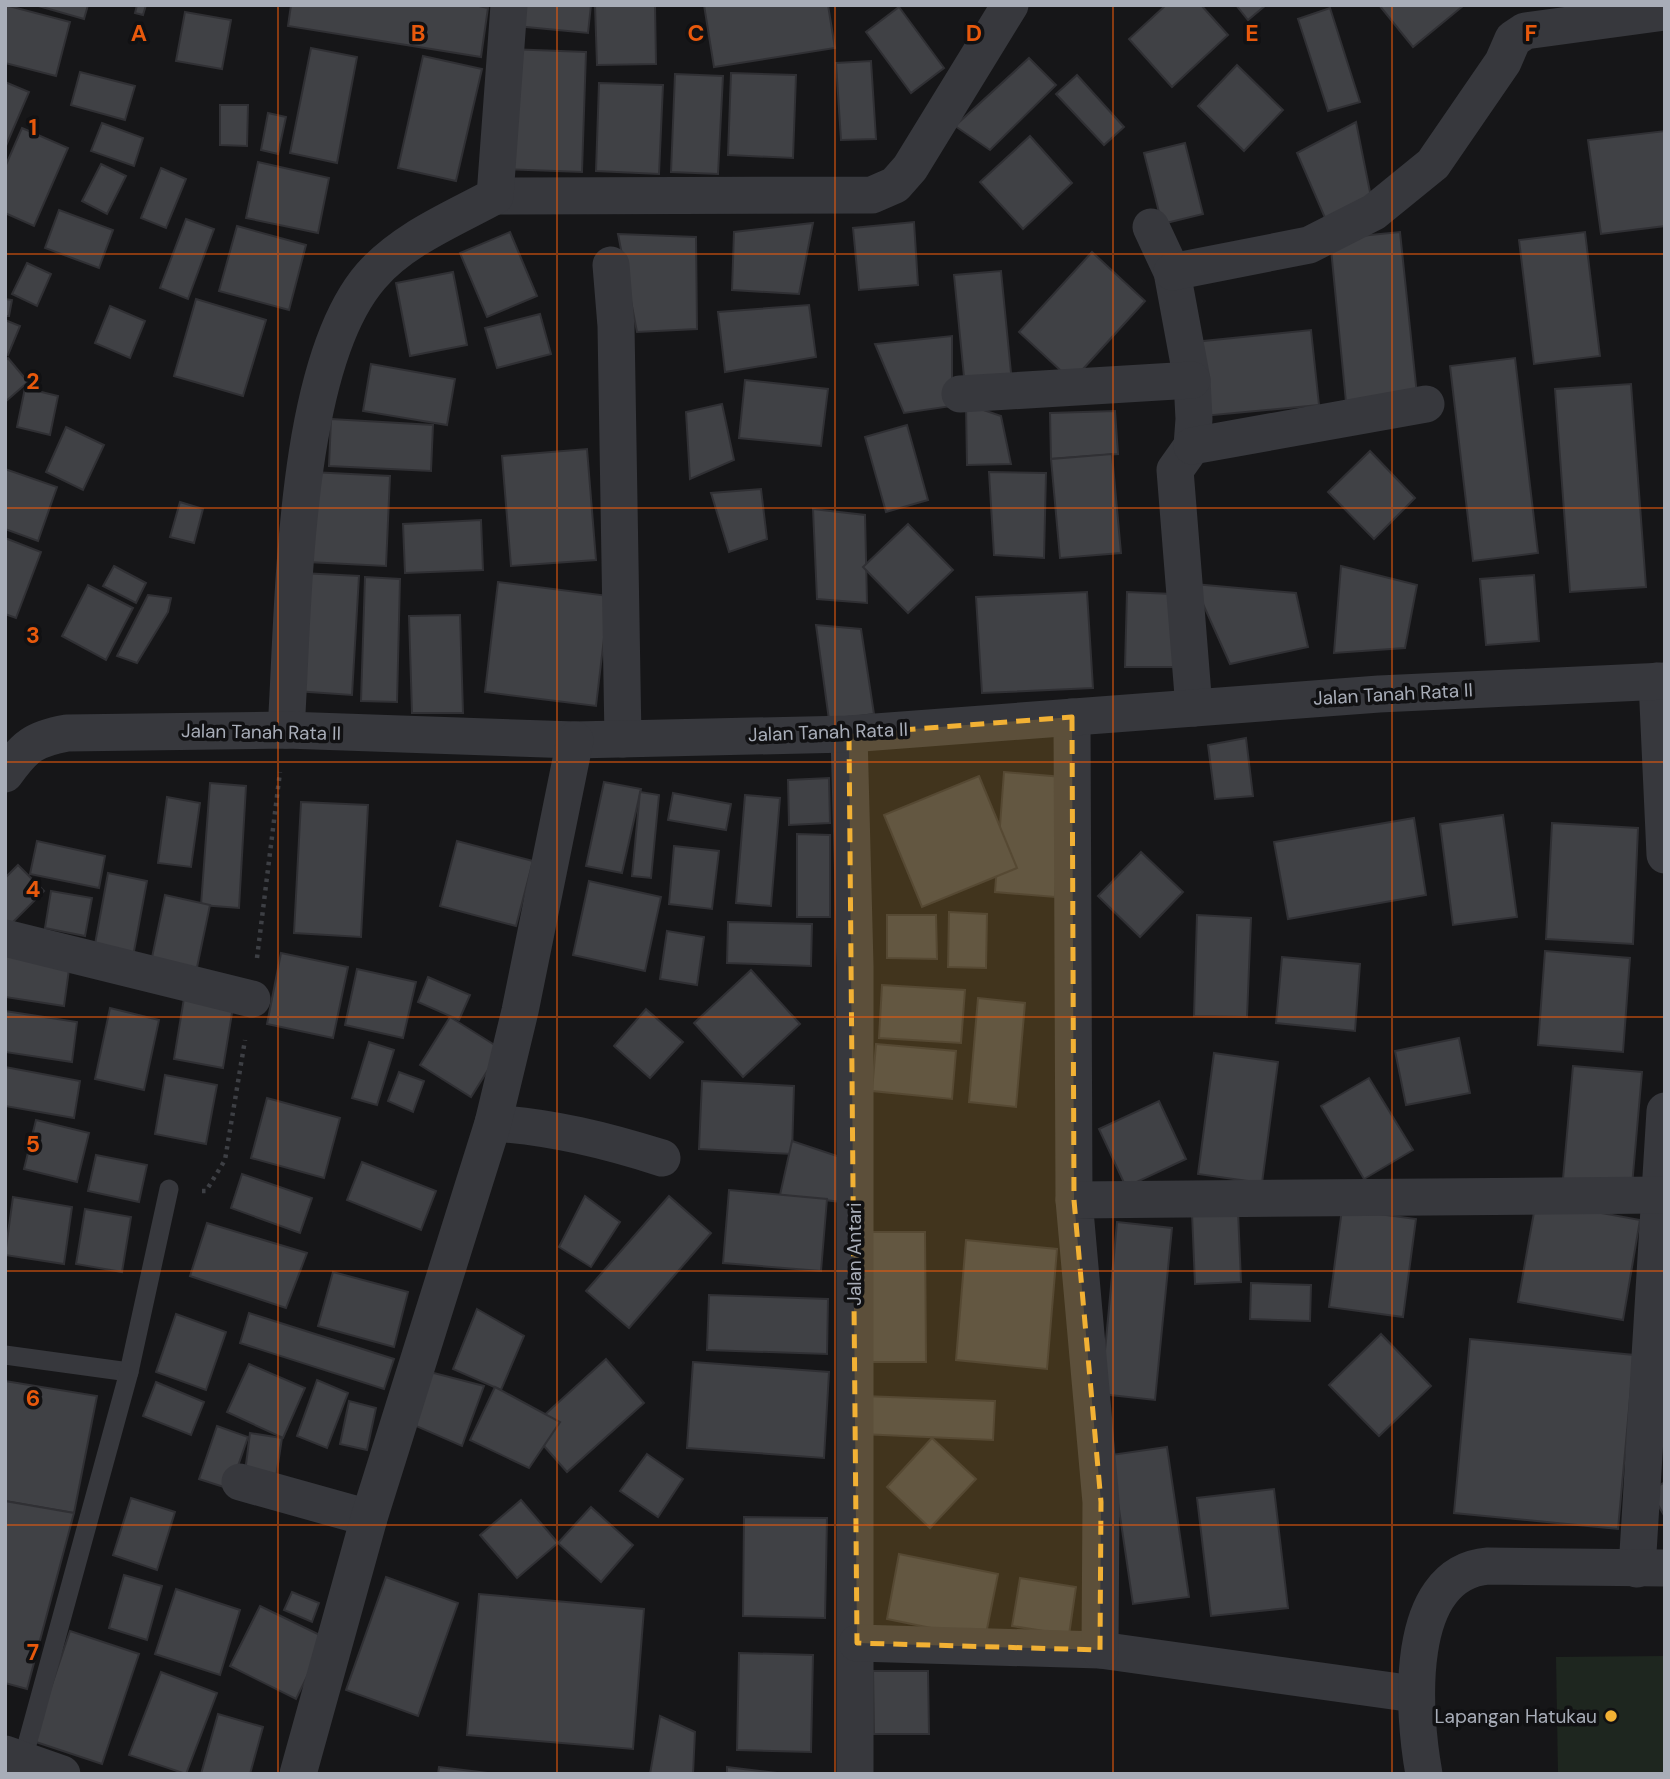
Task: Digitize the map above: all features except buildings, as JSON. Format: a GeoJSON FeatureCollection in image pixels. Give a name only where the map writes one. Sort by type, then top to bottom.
{"type":"FeatureCollection","features":[{"type":"Feature","properties":{"kind":"street"},"geometry":{"type":"LineString","coordinates":[[495,195],[509,5]]}},
{"type":"Feature","properties":{"kind":"street"},"geometry":{"type":"LineString","coordinates":[[286,730],[305,462],[326,364],[340,326],[372,275],[400,249],[495,195],[872,195],[895,185],[911,168],[1010,5]]}},
{"type":"Feature","properties":{"kind":"street"},"geometry":{"type":"LineString","coordinates":[[1172,272],[1309,245],[1374,212],[1433,164],[1503,62],[1513,39],[1525,31],[1665,12]]}},
{"type":"Feature","properties":{"kind":"street"},"geometry":{"type":"LineString","coordinates":[[1151,227],[1172,272],[1192,380],[1192,446],[1175,470],[1194,708]]}},
{"type":"Feature","properties":{"kind":"street"},"geometry":{"type":"LineString","coordinates":[[611,265],[616,326],[623,739]]}},
{"type":"Feature","properties":{"kind":"street"},"geometry":{"type":"LineString","coordinates":[[960,394],[1192,380]]}},
{"type":"Feature","properties":{"kind":"street"},"geometry":{"type":"LineString","coordinates":[[1192,446],[1426,404]]}},
{"type":"Feature","properties":{"kind":"street"},"geometry":{"type":"LineString","coordinates":[[1661,681],[1665,855]]}},
{"type":"Feature","properties":{"kind":"street","name":"Jalan Tanah Rata II"},"geometry":{"type":"LineString","coordinates":[[5,774],[21,752],[40,738],[67,733],[286,730],[575,740],[849,734],[1378,694],[1661,681]]}},
{"type":"Feature","properties":{"kind":"street"},"geometry":{"type":"LineString","coordinates":[[1072,718],[1074,1200],[1101,1502],[1100,1650]]}},
{"type":"Feature","properties":{"kind":"street","name":"Jalan Antari"},"geometry":{"type":"LineString","coordinates":[[849,734],[855,966],[855,1774]]}},
{"type":"Feature","properties":{"kind":"street"},"geometry":{"type":"LineString","coordinates":[[298,1774],[369,1518],[493,1124],[520,1011],[575,740]]}},
{"type":"Feature","properties":{"kind":"street"},"geometry":{"type":"LineString","coordinates":[[5,938],[252,999]]}},
{"type":"Feature","properties":{"kind":"street"},"geometry":{"type":"LineString","coordinates":[[1424,1774],[1414,1694],[1418,1657],[1440,1591],[1452,1577],[1471,1567],[1488,1566],[1651,1569],[1660,1195],[1665,1111]]}},
{"type":"Feature","properties":{"kind":"street"},"geometry":{"type":"LineString","coordinates":[[493,1124],[536,1126],[593,1136],[662,1158]]}},
{"type":"Feature","properties":{"kind":"street"},"geometry":{"type":"LineString","coordinates":[[1074,1200],[1660,1195]]}},
{"type":"Feature","properties":{"kind":"street"},"geometry":{"type":"LineString","coordinates":[[240,1482],[369,1518]]}},
{"type":"Feature","properties":{"kind":"street"},"geometry":{"type":"LineString","coordinates":[[857,1643],[1100,1650],[1414,1694]]}},
{"type":"Feature","properties":{"kind":"street"},"geometry":{"type":"LineString","coordinates":[[14,1757],[62,1774]]}},
{"type":"Feature","properties":{"kind":"lane"},"geometry":{"type":"LineString","coordinates":[[14,1757],[129,1372],[169,1189]]}},
{"type":"Feature","properties":{"kind":"lane"},"geometry":{"type":"LineString","coordinates":[[5,1355],[129,1372]]}},
{"type":"Feature","properties":{"kind":"highlighted area"},"geometry":{"type":"Polygon","coordinates":[[[1072,717],[1074,1200],[1101,1502],[1100,1650],[857,1643],[849,734],[1072,717]]]}},
{"type":"Feature","properties":{"kind":"shaded area","name":"Lapangan Hatukau"},"geometry":{"type":"Polygon","coordinates":[[[1665,1656],[1665,1774],[1558,1774],[1556,1657],[1665,1656]]]}},
{"type":"Feature","properties":{"kind":"place","name":"Lapangan Hatukau"},"geometry":{"type":"Point","coordinates":[1611,1716]}}]}
